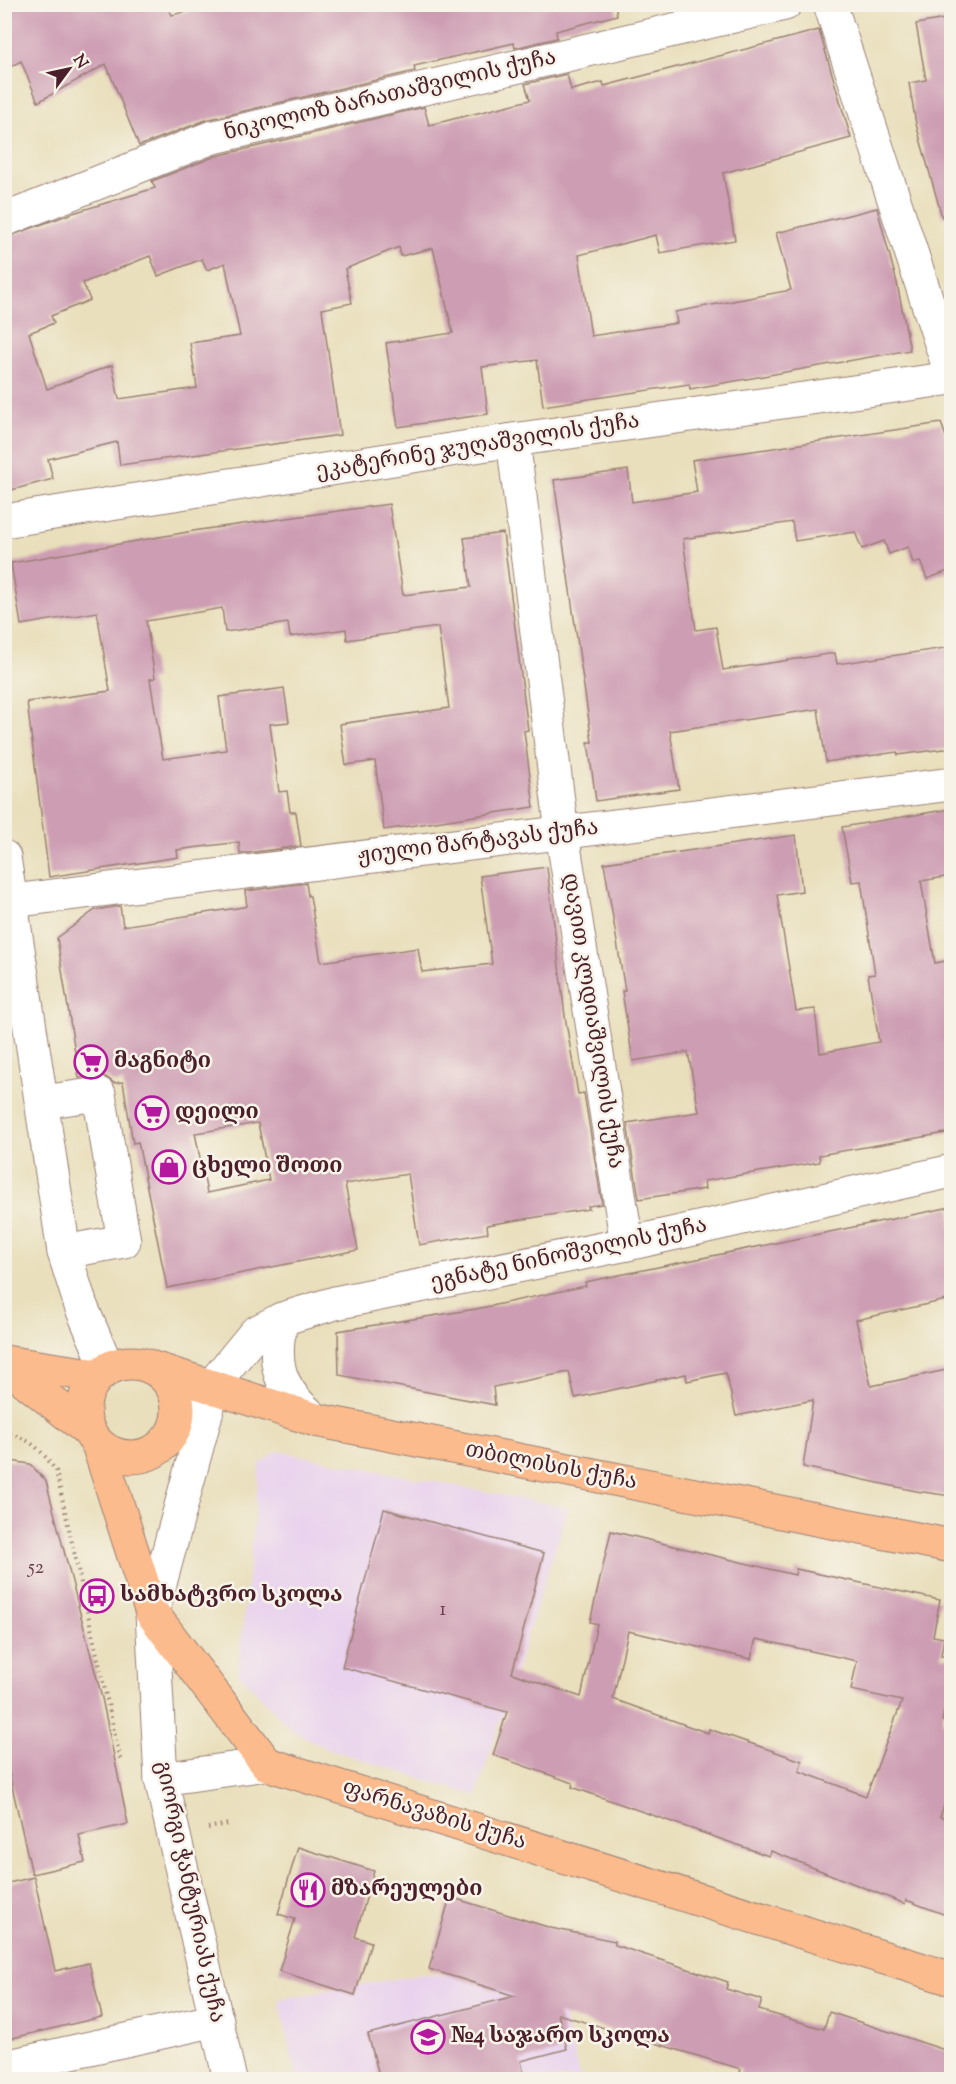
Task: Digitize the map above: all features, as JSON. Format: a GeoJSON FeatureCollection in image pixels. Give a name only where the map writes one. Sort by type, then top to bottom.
{"type":"FeatureCollection","features":[{"type":"Feature","properties":{"kind":"main road"},"geometry":{"type":"LineString","coordinates":[[4,1363],[103,1372]]}},
{"type":"Feature","properties":{"kind":"main road"},"geometry":{"type":"LineString","coordinates":[[4,1363],[94,1438],[126,1457],[142,1456],[156,1450],[167,1440],[176,1426],[177,1402],[168,1380],[156,1369],[139,1363],[121,1364],[103,1372],[89,1388],[84,1402],[85,1417],[94,1438],[152,1613],[267,1764]]}},
{"type":"Feature","properties":{"kind":"main road","name":"თბილისის ქუჩა"},"geometry":{"type":"LineString","coordinates":[[156,1369],[316,1420],[951,1546]]}},
{"type":"Feature","properties":{"kind":"main road","name":"ფარნავაზის ქუჩა"},"geometry":{"type":"LineString","coordinates":[[267,1764],[951,1978]]}},
{"type":"Feature","properties":{"kind":"street","name":"ნიკოლოზ ბარათაშვილის ქუჩა"},"geometry":{"type":"LineString","coordinates":[[4,220],[210,138],[785,4]]}},
{"type":"Feature","properties":{"kind":"street"},"geometry":{"type":"LineString","coordinates":[[831,4],[951,378]]}},
{"type":"Feature","properties":{"kind":"street","name":"ეკატერინე ჯუღაშვილის ქუჩა"},"geometry":{"type":"LineString","coordinates":[[4,521],[513,440],[951,378]]}},
{"type":"Feature","properties":{"kind":"street","name":"დავით კლდიაშვილის ქუჩა"},"geometry":{"type":"LineString","coordinates":[[513,440],[562,833],[627,1244]]}},
{"type":"Feature","properties":{"kind":"street","name":"ჟიული შარტავას ქუჩა"},"geometry":{"type":"LineString","coordinates":[[8,902],[951,784]]}},
{"type":"Feature","properties":{"kind":"street"},"geometry":{"type":"LineString","coordinates":[[4,857],[8,902],[42,1102],[64,1252],[103,1372]]}},
{"type":"Feature","properties":{"kind":"street"},"geometry":{"type":"LineString","coordinates":[[42,1102],[99,1094],[124,1241],[64,1252]]}},
{"type":"Feature","properties":{"kind":"street","name":"ეგნატე ნინოშვილის ქუჩა"},"geometry":{"type":"LineString","coordinates":[[167,1440],[255,1334],[282,1319],[334,1303],[627,1244],[951,1171]]}},
{"type":"Feature","properties":{"kind":"street"},"geometry":{"type":"LineString","coordinates":[[282,1319],[276,1341],[277,1364],[284,1386],[297,1405],[316,1420]]}},
{"type":"Feature","properties":{"kind":"street","name":"გიორგი ჭანტურიას ქუჩა"},"geometry":{"type":"LineString","coordinates":[[213,1387],[152,1613],[161,1779],[230,2079]]}},
{"type":"Feature","properties":{"kind":"street"},"geometry":{"type":"LineString","coordinates":[[161,1779],[267,1764]]}},
{"type":"Feature","properties":{"kind":"street"},"geometry":{"type":"LineString","coordinates":[[4,2067],[217,2020]]}},
{"type":"Feature","properties":{"kind":"path"},"geometry":{"type":"LineString","coordinates":[[4,1433],[18,1436],[40,1449],[57,1471],[123,1773]]}},
{"type":"Feature","properties":{"kind":"path"},"geometry":{"type":"LineString","coordinates":[[175,1833],[228,1824]]}},
{"type":"Feature","properties":{"kind":"shaded area"},"geometry":{"type":"Polygon","coordinates":[[[277,1451],[568,1508],[476,1796],[323,1747],[291,1729],[238,1672],[260,1464],[277,1451]]]}},
{"type":"Feature","properties":{"kind":"shaded area","name":"№4 საჯარო სკოლა"},"geometry":{"type":"Polygon","coordinates":[[[423,1974],[555,1983],[580,2078],[620,2075],[620,2079],[297,2079],[279,1999],[423,1974]]]}},
{"type":"Feature","properties":{"kind":"building"},"geometry":{"type":"Polygon","coordinates":[[[4,4],[166,4],[172,15],[218,4],[615,4],[617,15],[556,31],[557,38],[515,48],[514,43],[414,66],[415,71],[206,120],[139,146],[106,64],[38,102],[21,61],[4,70],[4,4]]]}},
{"type":"Feature","properties":{"kind":"building"},"geometry":{"type":"Polygon","coordinates":[[[951,18],[951,215],[942,217],[916,124],[909,83],[926,80],[916,24],[951,18]]]}},
{"type":"Feature","properties":{"kind":"building"},"geometry":{"type":"Polygon","coordinates":[[[819,30],[851,138],[723,173],[735,240],[660,253],[656,235],[579,255],[591,336],[677,323],[675,312],[791,290],[776,233],[877,208],[897,283],[910,350],[690,389],[689,384],[543,406],[537,360],[482,367],[488,414],[398,427],[386,343],[453,333],[433,248],[401,256],[399,247],[345,269],[352,303],[322,309],[340,435],[120,465],[117,442],[48,459],[53,479],[4,492],[4,238],[73,213],[155,188],[152,181],[216,156],[424,107],[429,125],[530,100],[525,84],[567,74],[571,90],[603,82],[604,86],[819,30]],[[150,256],[83,283],[90,300],[51,316],[54,323],[29,333],[47,389],[112,365],[119,399],[197,388],[190,343],[240,336],[225,263],[207,270],[202,259],[158,276],[150,256]]]}},
{"type":"Feature","properties":{"kind":"building"},"geometry":{"type":"Polygon","coordinates":[[[941,423],[951,450],[951,570],[927,579],[920,561],[913,563],[908,547],[889,554],[884,541],[862,549],[855,532],[795,541],[792,522],[683,539],[696,630],[716,627],[723,670],[835,653],[837,664],[951,647],[951,748],[898,755],[897,752],[826,762],[818,709],[670,731],[679,789],[596,801],[588,742],[592,742],[554,480],[628,470],[632,502],[697,492],[692,460],[941,423]]]}},
{"type":"Feature","properties":{"kind":"building"},"geometry":{"type":"Polygon","coordinates":[[[389,504],[403,595],[471,587],[464,538],[503,533],[528,730],[524,731],[534,807],[384,830],[375,761],[346,765],[340,724],[449,708],[438,627],[347,640],[346,629],[290,637],[288,623],[225,632],[222,608],[146,621],[155,678],[150,679],[163,759],[226,750],[219,697],[284,688],[289,722],[270,724],[279,792],[287,791],[290,812],[296,812],[301,846],[240,854],[239,842],[177,850],[178,857],[49,877],[27,702],[110,691],[97,612],[21,625],[11,563],[199,530],[389,504]]]}},
{"type":"Feature","properties":{"kind":"building"},"geometry":{"type":"Polygon","coordinates":[[[951,809],[951,876],[921,881],[935,963],[951,960],[951,1132],[819,1155],[820,1162],[704,1181],[705,1189],[639,1199],[627,1123],[699,1112],[688,1052],[633,1061],[622,991],[625,991],[604,863],[796,835],[802,891],[777,895],[796,1011],[815,1009],[820,1053],[879,1042],[868,975],[875,974],[861,881],[852,882],[842,827],[951,809]]]}},
{"type":"Feature","properties":{"kind":"building"},"geometry":{"type":"Polygon","coordinates":[[[547,867],[565,1016],[578,1094],[584,1093],[602,1204],[588,1206],[589,1209],[487,1225],[488,1233],[419,1245],[408,1174],[345,1184],[358,1250],[167,1288],[138,1142],[133,1143],[123,1082],[114,1083],[106,1077],[97,1075],[79,1078],[57,938],[95,910],[120,906],[123,926],[243,907],[247,906],[245,891],[306,883],[321,962],[418,948],[422,972],[492,964],[480,876],[547,867]],[[258,1123],[195,1133],[207,1193],[269,1180],[258,1123]]]}},
{"type":"Feature","properties":{"kind":"building"},"geometry":{"type":"Polygon","coordinates":[[[951,1207],[951,1299],[856,1320],[871,1386],[951,1369],[951,1496],[916,1491],[803,1467],[813,1400],[736,1416],[726,1373],[687,1381],[686,1374],[575,1398],[569,1372],[493,1387],[495,1405],[339,1375],[338,1331],[476,1309],[586,1286],[585,1282],[951,1207]]]}},
{"type":"Feature","properties":{"kind":"building"},"geometry":{"type":"Polygon","coordinates":[[[4,1460],[30,1464],[46,1481],[102,1698],[128,1824],[79,1835],[85,1862],[32,1874],[4,1751],[4,1460]]]}},
{"type":"Feature","properties":{"kind":"building"},"geometry":{"type":"Polygon","coordinates":[[[384,1509],[544,1553],[512,1673],[581,1697],[597,1624],[590,1622],[611,1531],[795,1575],[796,1569],[940,1600],[933,1636],[944,1638],[941,1656],[951,1658],[951,1678],[942,1721],[951,1724],[951,1786],[940,1817],[951,1821],[951,1917],[906,1900],[905,1904],[771,1851],[769,1856],[572,1787],[573,1783],[493,1755],[507,1712],[342,1667],[384,1509]],[[628,1631],[613,1699],[708,1733],[709,1729],[802,1761],[799,1771],[866,1796],[902,1701],[851,1690],[857,1661],[756,1639],[751,1659],[628,1631]]]}},
{"type":"Feature","properties":{"kind":"building"},"geometry":{"type":"Polygon","coordinates":[[[298,1847],[374,1871],[355,1937],[371,1942],[355,1995],[279,1971],[295,1919],[278,1914],[298,1847]]]}},
{"type":"Feature","properties":{"kind":"building"},"geometry":{"type":"Polygon","coordinates":[[[34,1877],[55,1971],[89,1963],[102,2017],[4,2040],[4,1884],[34,1877]]]}},
{"type":"Feature","properties":{"kind":"building"},"geometry":{"type":"Polygon","coordinates":[[[450,1897],[551,1928],[615,1941],[615,1945],[728,1982],[726,1989],[762,2000],[759,2010],[824,2029],[829,2012],[951,2052],[951,2079],[738,2079],[741,2069],[558,2014],[567,2049],[521,2061],[525,2079],[380,2079],[368,2034],[515,1996],[429,1969],[450,1897]]]}},
{"type":"Feature","properties":{"kind":"place","name":"მაგნიტი"},"geometry":{"type":"Point","coordinates":[91,1062]}},
{"type":"Feature","properties":{"kind":"place","name":"დეილი"},"geometry":{"type":"Point","coordinates":[152,1113]}},
{"type":"Feature","properties":{"kind":"place","name":"ცხელი შოთი"},"geometry":{"type":"Point","coordinates":[169,1167]}},
{"type":"Feature","properties":{"kind":"place","name":"სამხატვრო სკოლა"},"geometry":{"type":"Point","coordinates":[97,1596]}},
{"type":"Feature","properties":{"kind":"place","name":"მზარეულები"},"geometry":{"type":"Point","coordinates":[308,1890]}},
{"type":"Feature","properties":{"kind":"place","name":"№4 საჯარო სკოლა"},"geometry":{"type":"Point","coordinates":[428,2037]}}]}
